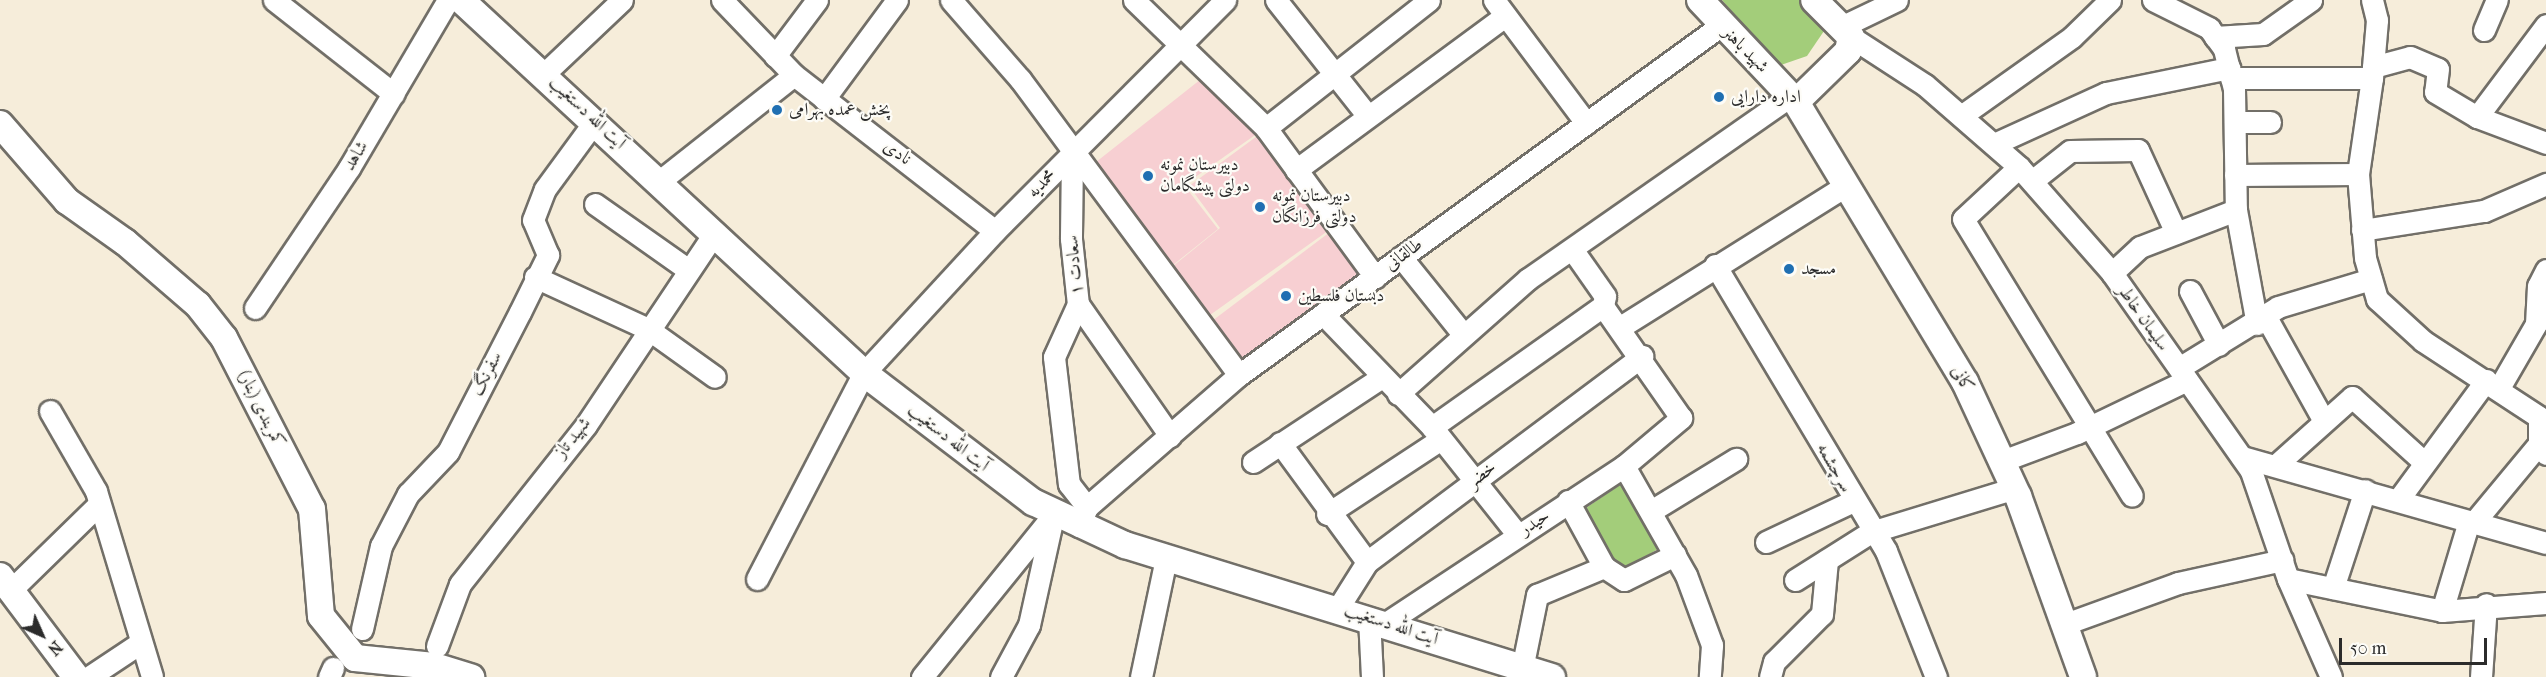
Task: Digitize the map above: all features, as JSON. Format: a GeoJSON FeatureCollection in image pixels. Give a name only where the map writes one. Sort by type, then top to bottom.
{"type":"FeatureCollection","features":[{"type":"Feature","properties":{"kind":"street"},"geometry":{"type":"LineString","coordinates":[[274,0],[394,94]]}},
{"type":"Feature","properties":{"kind":"street","name":"شاهد"},"geometry":{"type":"LineString","coordinates":[[255,308],[394,94],[448,0]]}},
{"type":"Feature","properties":{"kind":"street","name":"آیت الله دستغیب"},"geometry":{"type":"LineString","coordinates":[[461,0],[661,180],[864,374],[1054,514],[1083,516],[1166,558],[1378,620],[1552,677]]}},
{"type":"Feature","properties":{"kind":"street"},"geometry":{"type":"LineString","coordinates":[[544,73],[622,0]]}},
{"type":"Feature","properties":{"kind":"street","name":"نادی"},"geometry":{"type":"LineString","coordinates":[[722,0],[794,75],[995,231]]}},
{"type":"Feature","properties":{"kind":"street"},"geometry":{"type":"LineString","coordinates":[[775,56],[817,0]]}},
{"type":"Feature","properties":{"kind":"street"},"geometry":{"type":"LineString","coordinates":[[824,99],[897,0]]}},
{"type":"Feature","properties":{"kind":"street"},"geometry":{"type":"LineString","coordinates":[[951,0],[1020,79],[1072,154],[1239,375]]}},
{"type":"Feature","properties":{"kind":"street"},"geometry":{"type":"LineString","coordinates":[[1134,0],[1266,128],[1375,277]]}},
{"type":"Feature","properties":{"kind":"street","name":"محمدیه"},"geometry":{"type":"LineString","coordinates":[[757,579],[864,374],[995,231],[1182,49],[1225,0]]}},
{"type":"Feature","properties":{"kind":"street"},"geometry":{"type":"LineString","coordinates":[[1276,0],[1367,115]]}},
{"type":"Feature","properties":{"kind":"street"},"geometry":{"type":"LineString","coordinates":[[1266,128],[1429,0]]}},
{"type":"Feature","properties":{"kind":"street","name":"شهید باهنر"},"geometry":{"type":"LineString","coordinates":[[1700,0],[1720,26],[1793,99]]}},
{"type":"Feature","properties":{"kind":"street"},"geometry":{"type":"LineString","coordinates":[[1398,394],[1462,333],[1572,249],[1793,99],[1848,51],[1846,32],[1814,0]]}},
{"type":"Feature","properties":{"kind":"street"},"geometry":{"type":"LineString","coordinates":[[1846,32],[1897,0]]}},
{"type":"Feature","properties":{"kind":"street"},"geometry":{"type":"LineString","coordinates":[[1961,117],[2072,37],[2110,0]]}},
{"type":"Feature","properties":{"kind":"street"},"geometry":{"type":"LineString","coordinates":[[2153,0],[2187,13],[2216,37],[2230,73],[2235,123],[2236,210],[2262,321],[2324,421]]}},
{"type":"Feature","properties":{"kind":"street"},"geometry":{"type":"LineString","coordinates":[[2216,37],[2263,34],[2311,0]]}},
{"type":"Feature","properties":{"kind":"street"},"geometry":{"type":"LineString","coordinates":[[2372,0],[2377,20],[2373,72],[2358,174],[2362,230],[2377,299],[2423,341],[2542,415],[2542,449],[2472,521],[2442,611]]}},
{"type":"Feature","properties":{"kind":"street"},"geometry":{"type":"LineString","coordinates":[[2484,30],[2497,0]]}},
{"type":"Feature","properties":{"kind":"street"},"geometry":{"type":"LineString","coordinates":[[1296,170],[1499,8],[1586,123]]}},
{"type":"Feature","properties":{"kind":"street"},"geometry":{"type":"LineString","coordinates":[[2477,117],[2546,25]]}},
{"type":"Feature","properties":{"kind":"street","name":"طالقانی"},"geometry":{"type":"LineString","coordinates":[[1083,516],[1239,375],[1720,26]]}},
{"type":"Feature","properties":{"kind":"street","name":"سلیمان خاطر"},"geometry":{"type":"LineString","coordinates":[[1846,32],[1925,85],[1994,144],[2025,174],[2112,273],[2242,457],[2285,569],[2331,677]]}},
{"type":"Feature","properties":{"kind":"street"},"geometry":{"type":"LineString","coordinates":[[1994,144],[2106,93],[2230,73],[2373,72],[2410,57],[2438,69],[2435,92],[2477,117],[2546,143]]}},
{"type":"Feature","properties":{"kind":"street"},"geometry":{"type":"LineString","coordinates":[[661,180],[794,75]]}},
{"type":"Feature","properties":{"kind":"street","name":"کانی"},"geometry":{"type":"LineString","coordinates":[[1793,99],[1965,382],[2014,488],[2084,677]]}},
{"type":"Feature","properties":{"kind":"street","name":"سفرنگ"},"geometry":{"type":"LineString","coordinates":[[362,629],[381,546],[408,494],[448,452],[548,255],[533,220],[545,189],[595,121]]}},
{"type":"Feature","properties":{"kind":"street"},"geometry":{"type":"LineString","coordinates":[[2235,123],[2270,122]]}},
{"type":"Feature","properties":{"kind":"street","name":"کمربندی (بنار)"},"geometry":{"type":"LineString","coordinates":[[0,124],[67,201],[125,242],[198,305],[224,338],[312,509],[321,616],[355,658],[434,666],[471,677]]}},
{"type":"Feature","properties":{"kind":"street"},"geometry":{"type":"LineString","coordinates":[[2132,496],[2093,425],[1963,219],[2025,174],[2070,151],[2138,150],[2176,233]]}},
{"type":"Feature","properties":{"kind":"street","name":"سعادت ۱"},"geometry":{"type":"LineString","coordinates":[[1072,154],[1071,239],[1078,304],[1054,357],[1069,484],[1083,516]]}},
{"type":"Feature","properties":{"kind":"street"},"geometry":{"type":"LineString","coordinates":[[2235,176],[2358,174]]}},
{"type":"Feature","properties":{"kind":"street"},"geometry":{"type":"LineString","coordinates":[[2362,230],[2484,211],[2546,184]]}},
{"type":"Feature","properties":{"kind":"street"},"geometry":{"type":"LineString","coordinates":[[1622,326],[1715,265],[1845,186]]}},
{"type":"Feature","properties":{"kind":"street"},"geometry":{"type":"LineString","coordinates":[[595,204],[687,269]]}},
{"type":"Feature","properties":{"kind":"street"},"geometry":{"type":"LineString","coordinates":[[2112,273],[2140,247],[2236,210]]}},
{"type":"Feature","properties":{"kind":"street","name":"شهید تاز"},"geometry":{"type":"LineString","coordinates":[[438,646],[460,584],[586,425],[687,269],[715,232]]}},
{"type":"Feature","properties":{"kind":"street"},"geometry":{"type":"LineString","coordinates":[[1327,514],[1603,306],[1605,296],[1572,249]]}},
{"type":"Feature","properties":{"kind":"street"},"geometry":{"type":"LineString","coordinates":[[1401,257],[1462,333]]}},
{"type":"Feature","properties":{"kind":"street","name":"سرچشمه"},"geometry":{"type":"LineString","coordinates":[[1715,265],[1871,532],[1886,551],[1936,677]]}},
{"type":"Feature","properties":{"kind":"street"},"geometry":{"type":"LineString","coordinates":[[2398,500],[2425,464],[2493,384],[2536,324],[2538,286],[2546,270]]}},
{"type":"Feature","properties":{"kind":"street"},"geometry":{"type":"LineString","coordinates":[[536,277],[648,329],[715,377]]}},
{"type":"Feature","properties":{"kind":"street"},"geometry":{"type":"LineString","coordinates":[[2002,461],[2093,425],[2183,374],[2219,345],[2262,321],[2277,307],[2371,279]]}},
{"type":"Feature","properties":{"kind":"street"},"geometry":{"type":"LineString","coordinates":[[2190,291],[2219,345]]}},
{"type":"Feature","properties":{"kind":"street"},"geometry":{"type":"LineString","coordinates":[[1078,304],[1170,436]]}},
{"type":"Feature","properties":{"kind":"street"},"geometry":{"type":"LineString","coordinates":[[1603,306],[1622,326],[1642,356]]}},
{"type":"Feature","properties":{"kind":"street"},"geometry":{"type":"LineString","coordinates":[[1323,314],[1478,479],[1517,534]]}},
{"type":"Feature","properties":{"kind":"street","name":"حیدر"},"geometry":{"type":"LineString","coordinates":[[1378,620],[1624,466],[1681,418],[1642,356]]}},
{"type":"Feature","properties":{"kind":"street","name":"خضر"},"geometry":{"type":"LineString","coordinates":[[1338,608],[1367,562],[1642,356]]}},
{"type":"Feature","properties":{"kind":"street"},"geometry":{"type":"LineString","coordinates":[[1253,462],[1382,377]]}},
{"type":"Feature","properties":{"kind":"street"},"geometry":{"type":"LineString","coordinates":[[2276,465],[2352,397],[2425,464]]}},
{"type":"Feature","properties":{"kind":"street"},"geometry":{"type":"LineString","coordinates":[[50,411],[99,504],[152,677]]}},
{"type":"Feature","properties":{"kind":"street"},"geometry":{"type":"LineString","coordinates":[[1280,443],[1327,514],[1367,562]]}},
{"type":"Feature","properties":{"kind":"street"},"geometry":{"type":"LineString","coordinates":[[2242,457],[2546,543]]}},
{"type":"Feature","properties":{"kind":"street"},"geometry":{"type":"LineString","coordinates":[[1651,511],[1737,459]]}},
{"type":"Feature","properties":{"kind":"street"},"geometry":{"type":"LineString","coordinates":[[1624,466],[1675,555],[1712,645],[1710,677]]}},
{"type":"Feature","properties":{"kind":"street"},"geometry":{"type":"LineString","coordinates":[[1796,580],[1871,532],[2014,488]]}},
{"type":"Feature","properties":{"kind":"street"},"geometry":{"type":"LineString","coordinates":[[2333,588],[2365,490]]}},
{"type":"Feature","properties":{"kind":"street"},"geometry":{"type":"LineString","coordinates":[[1568,501],[1604,567],[1624,580],[1675,555]]}},
{"type":"Feature","properties":{"kind":"street"},"geometry":{"type":"LineString","coordinates":[[1766,542],[1853,501]]}},
{"type":"Feature","properties":{"kind":"street"},"geometry":{"type":"LineString","coordinates":[[75,677],[6,582],[99,504]]}},
{"type":"Feature","properties":{"kind":"street"},"geometry":{"type":"LineString","coordinates":[[922,677],[1054,514]]}},
{"type":"Feature","properties":{"kind":"street"},"geometry":{"type":"LineString","coordinates":[[1001,677],[1029,625],[1054,514]]}},
{"type":"Feature","properties":{"kind":"street"},"geometry":{"type":"LineString","coordinates":[[1141,677],[1166,558]]}},
{"type":"Feature","properties":{"kind":"street"},"geometry":{"type":"LineString","coordinates":[[1770,677],[1774,663],[1822,614],[1827,560]]}},
{"type":"Feature","properties":{"kind":"street"},"geometry":{"type":"LineString","coordinates":[[1522,669],[1537,595],[1604,567]]}},
{"type":"Feature","properties":{"kind":"street"},"geometry":{"type":"LineString","coordinates":[[2065,624],[2178,583],[2285,569],[2333,588],[2442,611],[2486,604],[2546,603]]}},
{"type":"Feature","properties":{"kind":"street"},"geometry":{"type":"LineString","coordinates":[[2481,677],[2486,604]]}},
{"type":"Feature","properties":{"kind":"street"},"geometry":{"type":"LineString","coordinates":[[1372,677],[1378,620]]}},
{"type":"Feature","properties":{"kind":"street"},"geometry":{"type":"LineString","coordinates":[[89,677],[140,643]]}},
{"type":"Feature","properties":{"kind":"shaded area","name":"دبیرستان نمونه دولتی پیشگامان"},"geometry":{"type":"Polygon","coordinates":[[[1210,72],[1258,133],[1184,185],[1218,229],[1168,269],[1091,166],[1210,72]]]}},
{"type":"Feature","properties":{"kind":"shaded area","name":"دبیرستان نمونه دولتی فرزانگان"},"geometry":{"type":"Polygon","coordinates":[[[1260,134],[1332,228],[1203,320],[1167,271],[1220,228],[1189,186],[1260,134]]]}},
{"type":"Feature","properties":{"kind":"shaded area","name":"دبستان فلسطین"},"geometry":{"type":"Polygon","coordinates":[[[1334,229],[1365,270],[1238,365],[1207,325],[1334,229]]]}},
{"type":"Feature","properties":{"kind":"green space"},"geometry":{"type":"Polygon","coordinates":[[[1722,0],[1800,0],[1824,31],[1807,56],[1778,66],[1722,0]]]}},
{"type":"Feature","properties":{"kind":"green space"},"geometry":{"type":"Polygon","coordinates":[[[1624,482],[1661,547],[1624,570],[1609,566],[1583,510],[1624,482]]]}},
{"type":"Feature","properties":{"kind":"place","name":"اداره دارایی"},"geometry":{"type":"Point","coordinates":[1719,97]}},
{"type":"Feature","properties":{"kind":"place","name":"پخش عمده بهرامی"},"geometry":{"type":"Point","coordinates":[777,110]}},
{"type":"Feature","properties":{"kind":"place","name":"دبیرستان نمونه دولتی پیشگامان"},"geometry":{"type":"Point","coordinates":[1148,176]}},
{"type":"Feature","properties":{"kind":"place","name":"دبیرستان نمونه دولتی فرزانگان"},"geometry":{"type":"Point","coordinates":[1260,207]}},
{"type":"Feature","properties":{"kind":"place","name":"مسجد"},"geometry":{"type":"Point","coordinates":[1789,269]}},
{"type":"Feature","properties":{"kind":"place","name":"دبستان فلسطین"},"geometry":{"type":"Point","coordinates":[1286,296]}}]}
